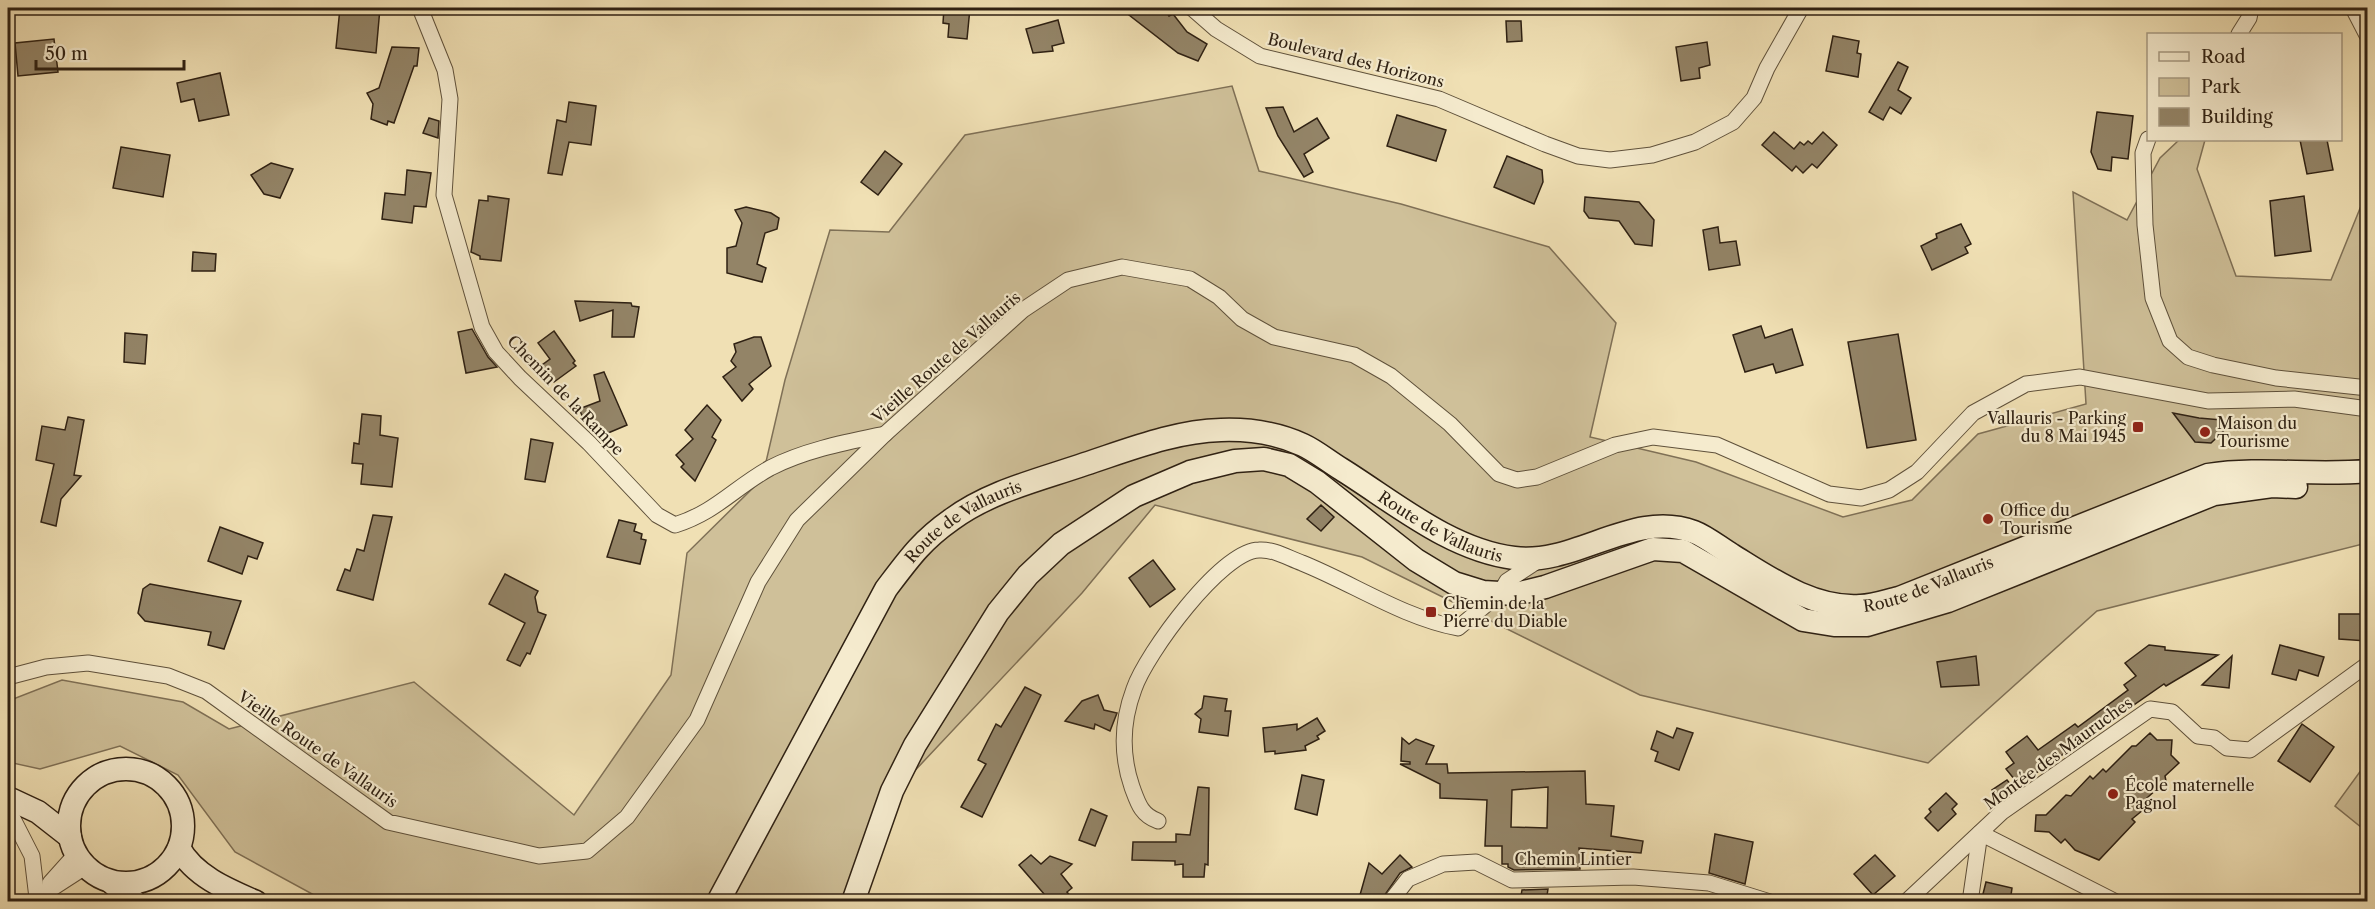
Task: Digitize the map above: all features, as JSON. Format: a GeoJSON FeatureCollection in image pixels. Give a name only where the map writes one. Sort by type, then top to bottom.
{"type":"FeatureCollection","features":[{"type":"Feature","properties":{"kind":"main road","name":"Route de Vallauris"},"geometry":{"type":"LineString","coordinates":[[718,902],[886,589],[921,542],[953,518],[991,496],[1171,437],[1219,430],[1265,432],[1304,445],[1448,536],[1483,551],[1514,558],[1542,558],[1568,553],[1620,534],[1662,526],[1694,532],[1804,596],[1831,605],[1861,606],[1899,598],[2208,475],[2240,470],[2341,473],[2367,471]]}},
{"type":"Feature","properties":{"kind":"main road","name":"Route de Vallauris"},"geometry":{"type":"LineString","coordinates":[[853,902],[892,790],[915,745],[998,612],[1028,575],[1061,544],[1134,496],[1190,472],[1235,461],[1264,459],[1289,465],[1317,482],[1416,560],[1454,583],[1483,592],[1516,594],[1545,587],[1653,549],[1683,551],[1803,620],[1834,625],[1867,625],[1948,602],[2214,494],[2272,486],[2332,488],[2367,486]]}},
{"type":"Feature","properties":{"kind":"main road"},"geometry":{"type":"LineString","coordinates":[[77,853],[69,820],[73,804],[84,788],[99,776],[118,769],[138,770],[157,778],[172,791],[181,808],[184,828],[179,848],[168,865],[152,878],[132,883],[111,882]]}},
{"type":"Feature","properties":{"kind":"main road"},"geometry":{"type":"LineString","coordinates":[[12,803],[55,806],[73,804]]}},
{"type":"Feature","properties":{"kind":"main road"},"geometry":{"type":"LineString","coordinates":[[12,803],[38,812],[77,853],[135,902]]}},
{"type":"Feature","properties":{"kind":"main road"},"geometry":{"type":"LineString","coordinates":[[179,848],[185,859],[197,870],[256,902]]}},
{"type":"Feature","properties":{"kind":"street","name":"Chemin de la Rampe"},"geometry":{"type":"LineString","coordinates":[[420,8],[445,70],[450,99],[444,195],[454,237],[482,327],[496,352],[520,378],[589,443],[657,514],[675,525],[700,517],[770,468],[832,445],[885,434]]}},
{"type":"Feature","properties":{"kind":"street","name":"Boulevard des Horizons"},"geometry":{"type":"LineString","coordinates":[[1192,8],[1216,29],[1260,56],[1439,99],[1578,156],[1610,160],[1652,155],[1695,142],[1733,122],[1754,98],[1767,68],[1801,8]]}},
{"type":"Feature","properties":{"kind":"street"},"geometry":{"type":"LineString","coordinates":[[2240,33],[2249,18],[2251,8]]}},
{"type":"Feature","properties":{"kind":"street"},"geometry":{"type":"LineString","coordinates":[[2353,8],[2367,38]]}},
{"type":"Feature","properties":{"kind":"street"},"geometry":{"type":"LineString","coordinates":[[2147,141],[2143,153],[2145,225],[2152,288],[2160,320],[2170,341],[2188,357],[2212,365],[2276,378],[2367,388]]}},
{"type":"Feature","properties":{"kind":"street","name":"Vieille Route de Vallauris"},"geometry":{"type":"LineString","coordinates":[[8,677],[46,667],[88,663],[168,676],[206,691],[388,822],[539,856],[587,850],[627,818],[697,720],[758,582],[797,520],[885,434],[1023,310],[1068,280],[1122,267],[1190,279],[1219,297],[1242,319],[1274,337],[1354,356],[1391,376],[1450,424],[1499,474],[1517,480],[1537,477],[1615,445],[1653,437],[1717,445],[1829,494],[1861,498],[1889,490],[1917,471],[1973,413],[2026,384],[2080,377],[2208,401],[2294,399],[2367,410]]}},
{"type":"Feature","properties":{"kind":"street"},"geometry":{"type":"LineString","coordinates":[[1158,821],[1146,817],[1138,804],[1123,748],[1126,717],[1134,688],[1149,659],[1206,583],[1230,561],[1257,549],[1273,551],[1326,573],[1400,609],[1458,628],[1500,593],[1507,581],[1542,558]]}},
{"type":"Feature","properties":{"kind":"street","name":"Montée des Mauruches"},"geometry":{"type":"LineString","coordinates":[[1970,902],[1980,833],[2002,812],[2150,709],[2172,712],[2198,736],[2214,738],[2227,748],[2250,750],[2367,664]]}},
{"type":"Feature","properties":{"kind":"street"},"geometry":{"type":"LineString","coordinates":[[12,803],[32,856],[34,900]]}},
{"type":"Feature","properties":{"kind":"street"},"geometry":{"type":"LineString","coordinates":[[1906,902],[1980,833],[2116,902]]}},
{"type":"Feature","properties":{"kind":"street"},"geometry":{"type":"LineString","coordinates":[[34,900],[77,853]]}},
{"type":"Feature","properties":{"kind":"street","name":"Chemin Lintier"},"geometry":{"type":"LineString","coordinates":[[1390,902],[1408,879],[1443,864],[1476,862],[1512,880],[1633,877],[1709,884],[1770,902]]}},
{"type":"Feature","properties":{"kind":"green space"},"geometry":{"type":"Polygon","coordinates":[[[1232,86],[1259,171],[1401,204],[1549,247],[1616,323],[1590,437],[1696,462],[1843,517],[1912,500],[1978,434],[2086,404],[2073,192],[2127,220],[2160,158],[2178,141],[2205,141],[2197,169],[2236,276],[2331,280],[2363,201],[2367,201],[2368,523],[2363,544],[2097,611],[1928,763],[1640,695],[1362,557],[1155,505],[1082,593],[907,779],[848,901],[325,901],[235,852],[178,775],[120,746],[40,769],[8,762],[8,701],[62,680],[183,702],[229,729],[414,682],[574,815],[671,675],[687,553],[762,479],[785,380],[830,230],[889,232],[965,135],[1232,86]]]}},
{"type":"Feature","properties":{"kind":"green space"},"geometry":{"type":"Polygon","coordinates":[[[2367,762],[2367,832],[2335,806],[2367,762]]]}},
{"type":"Feature","properties":{"kind":"building"},"geometry":{"type":"Polygon","coordinates":[[[340,8],[380,8],[376,53],[336,48],[340,8]]]}},
{"type":"Feature","properties":{"kind":"building"},"geometry":{"type":"Polygon","coordinates":[[[944,8],[970,8],[967,39],[948,37],[949,24],[943,23],[944,8]]]}},
{"type":"Feature","properties":{"kind":"building"},"geometry":{"type":"Polygon","coordinates":[[[1120,8],[1164,8],[1169,16],[1173,14],[1187,32],[1207,44],[1198,61],[1178,53],[1120,8]]]}},
{"type":"Feature","properties":{"kind":"building"},"geometry":{"type":"Polygon","coordinates":[[[1058,20],[1064,43],[1052,46],[1053,51],[1033,53],[1026,29],[1058,20]]]}},
{"type":"Feature","properties":{"kind":"building"},"geometry":{"type":"Polygon","coordinates":[[[1506,21],[1521,21],[1522,41],[1507,42],[1506,21]]]}},
{"type":"Feature","properties":{"kind":"building"},"geometry":{"type":"Polygon","coordinates":[[[1833,36],[1859,41],[1857,53],[1861,54],[1858,77],[1826,71],[1833,36]]]}},
{"type":"Feature","properties":{"kind":"building"},"geometry":{"type":"Polygon","coordinates":[[[54,39],[58,72],[18,76],[15,43],[54,39]]]}},
{"type":"Feature","properties":{"kind":"building"},"geometry":{"type":"Polygon","coordinates":[[[1707,42],[1710,65],[1699,68],[1700,78],[1681,81],[1676,47],[1707,42]]]}},
{"type":"Feature","properties":{"kind":"building"},"geometry":{"type":"Polygon","coordinates":[[[392,47],[419,48],[417,66],[414,66],[394,123],[388,121],[387,125],[371,119],[373,104],[367,93],[379,88],[392,47]]]}},
{"type":"Feature","properties":{"kind":"building"},"geometry":{"type":"Polygon","coordinates":[[[1898,62],[1908,67],[1898,90],[1911,98],[1901,114],[1890,107],[1883,120],[1869,112],[1898,62]]]}},
{"type":"Feature","properties":{"kind":"building"},"geometry":{"type":"Polygon","coordinates":[[[220,73],[229,115],[199,121],[194,99],[181,102],[177,83],[220,73]]]}},
{"type":"Feature","properties":{"kind":"building"},"geometry":{"type":"Polygon","coordinates":[[[569,102],[596,106],[591,145],[569,142],[562,175],[548,173],[557,120],[566,122],[569,102]]]}},
{"type":"Feature","properties":{"kind":"building"},"geometry":{"type":"Polygon","coordinates":[[[1283,107],[1294,132],[1317,118],[1329,138],[1304,154],[1313,172],[1304,177],[1278,136],[1266,108],[1283,107]]]}},
{"type":"Feature","properties":{"kind":"building"},"geometry":{"type":"Polygon","coordinates":[[[2097,112],[2133,116],[2128,159],[2112,157],[2111,171],[2098,169],[2091,152],[2097,112]]]}},
{"type":"Feature","properties":{"kind":"building"},"geometry":{"type":"Polygon","coordinates":[[[1397,115],[1446,130],[1436,161],[1387,146],[1397,115]]]}},
{"type":"Feature","properties":{"kind":"building"},"geometry":{"type":"Polygon","coordinates":[[[429,118],[439,121],[438,138],[423,133],[429,118]]]}},
{"type":"Feature","properties":{"kind":"building"},"geometry":{"type":"Polygon","coordinates":[[[1774,132],[1794,149],[1800,142],[1804,145],[1808,141],[1812,144],[1823,132],[1837,145],[1817,168],[1812,164],[1803,173],[1796,166],[1792,171],[1762,145],[1774,132]]]}},
{"type":"Feature","properties":{"kind":"building"},"geometry":{"type":"Polygon","coordinates":[[[2300,141],[2327,141],[2333,170],[2307,174],[2300,141]]]}},
{"type":"Feature","properties":{"kind":"building"},"geometry":{"type":"Polygon","coordinates":[[[121,147],[170,155],[163,197],[113,188],[121,147]]]}},
{"type":"Feature","properties":{"kind":"building"},"geometry":{"type":"Polygon","coordinates":[[[885,151],[902,164],[878,195],[861,182],[885,151]]]}},
{"type":"Feature","properties":{"kind":"building"},"geometry":{"type":"Polygon","coordinates":[[[1507,156],[1542,170],[1543,182],[1534,204],[1494,187],[1507,156]]]}},
{"type":"Feature","properties":{"kind":"building"},"geometry":{"type":"Polygon","coordinates":[[[271,163],[293,169],[280,198],[264,194],[251,175],[271,163]]]}},
{"type":"Feature","properties":{"kind":"building"},"geometry":{"type":"Polygon","coordinates":[[[407,170],[431,173],[426,207],[414,206],[412,223],[382,219],[385,193],[405,195],[407,170]]]}},
{"type":"Feature","properties":{"kind":"building"},"geometry":{"type":"Polygon","coordinates":[[[488,196],[509,199],[501,261],[480,259],[480,256],[471,252],[479,200],[488,201],[488,196]]]}},
{"type":"Feature","properties":{"kind":"building"},"geometry":{"type":"Polygon","coordinates":[[[2304,196],[2311,251],[2275,256],[2270,201],[2304,196]]]}},
{"type":"Feature","properties":{"kind":"building"},"geometry":{"type":"Polygon","coordinates":[[[1585,197],[1639,202],[1654,220],[1652,246],[1635,244],[1619,221],[1589,218],[1584,211],[1585,197]]]}},
{"type":"Feature","properties":{"kind":"building"},"geometry":{"type":"Polygon","coordinates":[[[746,207],[771,213],[779,218],[777,229],[765,233],[757,264],[766,268],[762,282],[727,273],[727,248],[736,246],[742,223],[735,210],[746,207]]]}},
{"type":"Feature","properties":{"kind":"building"},"geometry":{"type":"Polygon","coordinates":[[[1961,224],[1971,244],[1965,247],[1968,253],[1932,270],[1921,246],[1937,238],[1936,234],[1961,224]]]}},
{"type":"Feature","properties":{"kind":"building"},"geometry":{"type":"Polygon","coordinates":[[[1718,227],[1720,243],[1736,241],[1740,265],[1709,270],[1703,230],[1718,227]]]}},
{"type":"Feature","properties":{"kind":"building"},"geometry":{"type":"Polygon","coordinates":[[[193,252],[216,254],[215,271],[192,271],[193,252]]]}},
{"type":"Feature","properties":{"kind":"building"},"geometry":{"type":"Polygon","coordinates":[[[575,301],[631,303],[632,306],[639,307],[634,337],[612,337],[613,310],[580,321],[575,301]]]}},
{"type":"Feature","properties":{"kind":"building"},"geometry":{"type":"Polygon","coordinates":[[[1761,326],[1765,338],[1792,329],[1803,365],[1776,373],[1773,364],[1745,372],[1733,335],[1761,326]]]}},
{"type":"Feature","properties":{"kind":"building"},"geometry":{"type":"Polygon","coordinates":[[[472,329],[488,357],[497,367],[466,373],[458,332],[472,329]]]}},
{"type":"Feature","properties":{"kind":"building"},"geometry":{"type":"Polygon","coordinates":[[[554,331],[575,361],[573,363],[576,366],[554,382],[542,365],[550,359],[538,343],[554,331]]]}},
{"type":"Feature","properties":{"kind":"building"},"geometry":{"type":"Polygon","coordinates":[[[125,333],[147,335],[145,364],[124,362],[125,333]]]}},
{"type":"Feature","properties":{"kind":"building"},"geometry":{"type":"Polygon","coordinates":[[[1898,334],[1916,440],[1867,448],[1848,342],[1898,334]]]}},
{"type":"Feature","properties":{"kind":"building"},"geometry":{"type":"Polygon","coordinates":[[[761,337],[771,366],[749,384],[753,389],[742,401],[723,377],[736,367],[731,361],[736,352],[734,344],[761,337]]]}},
{"type":"Feature","properties":{"kind":"building"},"geometry":{"type":"Polygon","coordinates":[[[604,372],[627,425],[601,436],[596,422],[587,426],[579,409],[600,401],[594,375],[604,372]]]}},
{"type":"Feature","properties":{"kind":"building"},"geometry":{"type":"Polygon","coordinates":[[[707,405],[721,420],[712,437],[716,440],[695,481],[681,467],[684,464],[676,455],[693,439],[685,430],[707,405]]]}},
{"type":"Feature","properties":{"kind":"building","name":"Maison du Tourisme"},"geometry":{"type":"Polygon","coordinates":[[[2173,413],[2234,421],[2211,443],[2195,442],[2173,413]]]}},
{"type":"Feature","properties":{"kind":"building"},"geometry":{"type":"Polygon","coordinates":[[[362,414],[381,416],[380,435],[398,438],[392,487],[361,484],[363,464],[352,463],[354,443],[359,444],[362,414]]]}},
{"type":"Feature","properties":{"kind":"building"},"geometry":{"type":"Polygon","coordinates":[[[68,417],[84,420],[74,475],[81,476],[61,499],[56,526],[41,522],[54,464],[36,460],[42,426],[65,430],[68,417]]]}},
{"type":"Feature","properties":{"kind":"building"},"geometry":{"type":"Polygon","coordinates":[[[531,439],[553,443],[545,482],[525,479],[531,439]]]}},
{"type":"Feature","properties":{"kind":"building"},"geometry":{"type":"Polygon","coordinates":[[[1321,505],[1334,517],[1321,531],[1307,519],[1321,505]]]}},
{"type":"Feature","properties":{"kind":"building"},"geometry":{"type":"Polygon","coordinates":[[[373,515],[392,517],[373,600],[337,590],[345,569],[350,571],[357,549],[364,551],[373,515]]]}},
{"type":"Feature","properties":{"kind":"building"},"geometry":{"type":"Polygon","coordinates":[[[619,520],[636,524],[634,531],[642,534],[641,539],[646,540],[640,564],[607,557],[619,520]]]}},
{"type":"Feature","properties":{"kind":"building"},"geometry":{"type":"Polygon","coordinates":[[[220,527],[263,543],[257,559],[248,556],[242,574],[208,561],[220,527]]]}},
{"type":"Feature","properties":{"kind":"building"},"geometry":{"type":"Polygon","coordinates":[[[1153,560],[1175,589],[1150,607],[1129,578],[1153,560]]]}},
{"type":"Feature","properties":{"kind":"building"},"geometry":{"type":"Polygon","coordinates":[[[505,574],[538,591],[535,597],[538,612],[546,615],[530,654],[527,653],[520,666],[507,660],[525,623],[489,604],[505,574]]]}},
{"type":"Feature","properties":{"kind":"building"},"geometry":{"type":"Polygon","coordinates":[[[150,584],[241,601],[224,649],[208,645],[211,632],[145,621],[138,613],[143,589],[150,584]]]}},
{"type":"Feature","properties":{"kind":"building"},"geometry":{"type":"Polygon","coordinates":[[[2339,614],[2367,614],[2367,641],[2339,639],[2339,614]]]}},
{"type":"Feature","properties":{"kind":"building"},"geometry":{"type":"Polygon","coordinates":[[[2149,645],[2165,647],[2165,650],[2218,655],[2166,686],[2164,684],[2019,785],[2006,769],[2014,763],[2006,752],[2027,736],[2038,750],[2075,724],[2078,727],[2128,690],[2124,685],[2136,676],[2125,663],[2149,645]]]}},
{"type":"Feature","properties":{"kind":"building"},"geometry":{"type":"Polygon","coordinates":[[[2280,645],[2324,657],[2318,676],[2299,670],[2296,680],[2272,674],[2280,645]]]}},
{"type":"Feature","properties":{"kind":"building"},"geometry":{"type":"Polygon","coordinates":[[[1976,656],[1979,685],[1941,687],[1937,662],[1976,656]]]}},
{"type":"Feature","properties":{"kind":"building"},"geometry":{"type":"Polygon","coordinates":[[[2232,656],[2229,688],[2202,685],[2232,656]]]}},
{"type":"Feature","properties":{"kind":"building"},"geometry":{"type":"Polygon","coordinates":[[[1025,687],[1041,695],[982,817],[961,807],[986,764],[978,760],[996,724],[1001,727],[1025,687]]]}},
{"type":"Feature","properties":{"kind":"building"},"geometry":{"type":"Polygon","coordinates":[[[1098,695],[1104,710],[1117,713],[1110,731],[1095,724],[1094,729],[1065,721],[1082,701],[1098,695]]]}},
{"type":"Feature","properties":{"kind":"building"},"geometry":{"type":"Polygon","coordinates":[[[1204,696],[1227,699],[1225,711],[1231,711],[1228,736],[1199,732],[1201,719],[1195,714],[1202,708],[1204,696]]]}},
{"type":"Feature","properties":{"kind":"building"},"geometry":{"type":"Polygon","coordinates":[[[1317,718],[1325,731],[1317,736],[1319,739],[1305,746],[1306,750],[1275,754],[1275,751],[1265,752],[1263,728],[1297,724],[1297,730],[1317,718]]]}},
{"type":"Feature","properties":{"kind":"building"},"geometry":{"type":"Polygon","coordinates":[[[2302,724],[2334,747],[2310,782],[2278,761],[2302,724]]]}},
{"type":"Feature","properties":{"kind":"building"},"geometry":{"type":"Polygon","coordinates":[[[1677,728],[1693,733],[1679,770],[1655,761],[1658,752],[1651,749],[1657,731],[1673,738],[1677,728]]]}},
{"type":"Feature","properties":{"kind":"building"},"geometry":{"type":"Polygon","coordinates":[[[2150,733],[2157,740],[2172,740],[2171,755],[2179,763],[2165,776],[2166,781],[2139,805],[2143,810],[2132,819],[2135,822],[2099,860],[2075,850],[2065,839],[2061,843],[2049,832],[2035,831],[2036,815],[2046,815],[2066,795],[2071,796],[2090,776],[2093,779],[2103,769],[2106,772],[2132,746],[2136,746],[2150,733]]]}},
{"type":"Feature","properties":{"kind":"building"},"geometry":{"type":"Polygon","coordinates":[[[1402,738],[1409,744],[1416,739],[1434,746],[1426,764],[1447,764],[1448,773],[1585,771],[1586,804],[1614,806],[1611,836],[1643,841],[1641,853],[1579,848],[1580,869],[1514,870],[1508,867],[1508,864],[1502,864],[1502,846],[1485,846],[1487,800],[1440,798],[1440,784],[1400,764],[1410,764],[1410,762],[1401,761],[1402,738]],[[1548,787],[1512,790],[1511,827],[1547,828],[1548,787]]]}},
{"type":"Feature","properties":{"kind":"building"},"geometry":{"type":"Polygon","coordinates":[[[1302,775],[1324,780],[1317,815],[1295,809],[1302,775]]]}},
{"type":"Feature","properties":{"kind":"building"},"geometry":{"type":"Polygon","coordinates":[[[2007,780],[2016,791],[2001,801],[1992,790],[2007,780]]]}},
{"type":"Feature","properties":{"kind":"building"},"geometry":{"type":"Polygon","coordinates":[[[1198,787],[1209,788],[1208,865],[1205,864],[1204,877],[1183,877],[1183,864],[1175,865],[1175,861],[1132,860],[1133,842],[1176,842],[1176,834],[1190,835],[1198,787]]]}},
{"type":"Feature","properties":{"kind":"building"},"geometry":{"type":"Polygon","coordinates":[[[1946,793],[1957,804],[1952,809],[1956,814],[1938,831],[1925,818],[1931,812],[1929,809],[1946,793]]]}},
{"type":"Feature","properties":{"kind":"building"},"geometry":{"type":"Polygon","coordinates":[[[1091,809],[1107,816],[1095,846],[1079,840],[1091,809]]]}},
{"type":"Feature","properties":{"kind":"building"},"geometry":{"type":"Polygon","coordinates":[[[1715,834],[1753,842],[1745,884],[1709,873],[1715,834]]]}},
{"type":"Feature","properties":{"kind":"building"},"geometry":{"type":"Polygon","coordinates":[[[1031,855],[1041,864],[1050,856],[1072,864],[1061,874],[1072,888],[1067,892],[1075,902],[1051,902],[1019,865],[1031,855]]]}},
{"type":"Feature","properties":{"kind":"building"},"geometry":{"type":"Polygon","coordinates":[[[1400,855],[1412,867],[1400,873],[1380,902],[1358,902],[1369,863],[1382,874],[1400,855]]]}},
{"type":"Feature","properties":{"kind":"building"},"geometry":{"type":"Polygon","coordinates":[[[1875,855],[1895,876],[1873,895],[1854,874],[1875,855]]]}},
{"type":"Feature","properties":{"kind":"building"},"geometry":{"type":"Polygon","coordinates":[[[1986,882],[2012,888],[2010,902],[1981,902],[1986,882]]]}},
{"type":"Feature","properties":{"kind":"building"},"geometry":{"type":"Polygon","coordinates":[[[1548,889],[1546,902],[1520,902],[1522,890],[1548,889]]]}},
{"type":"Feature","properties":{"kind":"place","name":"Vallauris - Parking du 8 Mai 1945"},"geometry":{"type":"Point","coordinates":[2138,427]}},
{"type":"Feature","properties":{"kind":"place","name":"Maison du Tourisme"},"geometry":{"type":"Point","coordinates":[2205,432]}},
{"type":"Feature","properties":{"kind":"place","name":"Office du Tourisme"},"geometry":{"type":"Point","coordinates":[1988,519]}},
{"type":"Feature","properties":{"kind":"place","name":"Chemin de la Pierre du Diable"},"geometry":{"type":"Point","coordinates":[1431,612]}},
{"type":"Feature","properties":{"kind":"place","name":"École maternelle Pagnol"},"geometry":{"type":"Point","coordinates":[2113,794]}}]}
